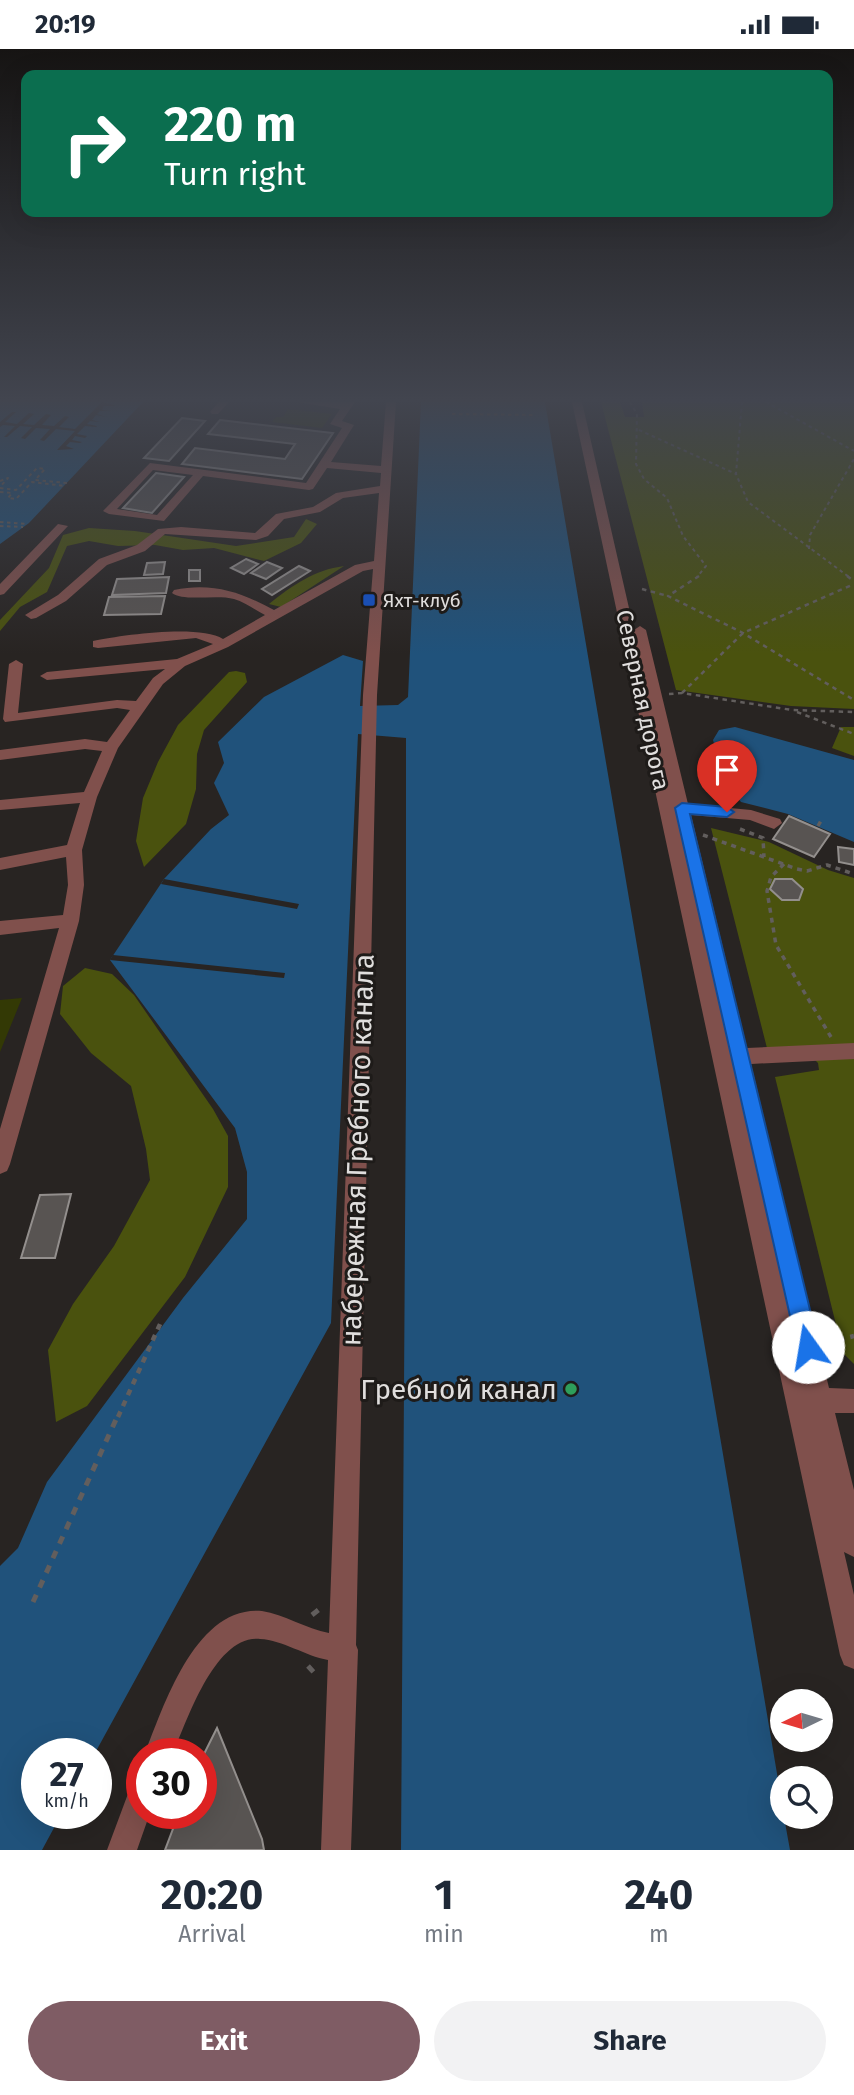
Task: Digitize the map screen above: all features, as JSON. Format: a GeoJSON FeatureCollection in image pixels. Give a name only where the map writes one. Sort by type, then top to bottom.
{"type":"FeatureCollection","features":[{"type":"Feature","properties":{"kind":"street"},"geometry":{"type":"LineString","coordinates":[[132,486],[109,511],[160,519],[189,486]]}},
{"type":"Feature","properties":{"kind":"street","name":"Северная дорога"},"geometry":{"type":"LineString","coordinates":[[597,486],[674,808],[809,1400],[854,1655]]}},
{"type":"Feature","properties":{"kind":"street","name":"Северная дорога"},"geometry":{"type":"LineString","coordinates":[[604,486],[674,808]]}},
{"type":"Feature","properties":{"kind":"street"},"geometry":{"type":"LineString","coordinates":[[0,1164],[70,921],[76,885],[74,850],[89,797],[111,747],[158,681],[180,663],[223,644],[359,568],[379,564],[384,489],[340,495],[316,510],[280,516],[264,534],[256,537],[181,530],[162,531],[141,548],[103,562],[62,598],[31,615]]}},
{"type":"Feature","properties":{"kind":"street"},"geometry":{"type":"LineString","coordinates":[[0,591],[62,526]]}},
{"type":"Feature","properties":{"kind":"street","name":"набережная Гребного канала"},"geometry":{"type":"LineString","coordinates":[[337,1850],[368,745],[379,564]]}},
{"type":"Feature","properties":{"kind":"street"},"geometry":{"type":"LineString","coordinates":[[178,593],[214,592],[239,596],[274,615]]}},
{"type":"Feature","properties":{"kind":"street"},"geometry":{"type":"LineString","coordinates":[[98,644],[196,634],[210,636],[223,644]]}},
{"type":"Feature","properties":{"kind":"street"},"geometry":{"type":"LineString","coordinates":[[47,676],[180,663]]}},
{"type":"Feature","properties":{"kind":"street"},"geometry":{"type":"LineString","coordinates":[[16,664],[9,719],[117,704],[140,706]]}},
{"type":"Feature","properties":{"kind":"street"},"geometry":{"type":"LineString","coordinates":[[0,755],[85,744],[111,747]]}},
{"type":"Feature","properties":{"kind":"street"},"geometry":{"type":"LineString","coordinates":[[0,805],[89,797]]}},
{"type":"Feature","properties":{"kind":"street"},"geometry":{"type":"LineString","coordinates":[[674,808],[751,815],[774,823]]}},
{"type":"Feature","properties":{"kind":"street"},"geometry":{"type":"LineString","coordinates":[[0,864],[74,850]]}},
{"type":"Feature","properties":{"kind":"street"},"geometry":{"type":"LineString","coordinates":[[0,928],[70,921]]}},
{"type":"Feature","properties":{"kind":"street"},"geometry":{"type":"LineString","coordinates":[[731,1057],[847,1052]]}},
{"type":"Feature","properties":{"kind":"street","name":"Северная дорога"},"geometry":{"type":"LineString","coordinates":[[809,1400],[854,1543]]}},
{"type":"Feature","properties":{"kind":"street"},"geometry":{"type":"LineString","coordinates":[[809,1400],[854,1401]]}},
{"type":"Feature","properties":{"kind":"street"},"geometry":{"type":"LineString","coordinates":[[166,1738],[187,1690],[213,1644],[238,1627],[260,1624],[309,1643],[344,1650]]}},
{"type":"Feature","properties":{"kind":"street"},"geometry":{"type":"LineString","coordinates":[[122,1850],[129,1829]]}},
{"type":"Feature","properties":{"kind":"path"},"geometry":{"type":"LineString","coordinates":[[0,489],[16,490],[20,486]]}},
{"type":"Feature","properties":{"kind":"path"},"geometry":{"type":"LineString","coordinates":[[0,489],[12,493],[8,498],[16,499],[29,486]]}},
{"type":"Feature","properties":{"kind":"path"},"geometry":{"type":"LineString","coordinates":[[653,486],[667,498],[683,536],[706,566],[702,574],[668,596]]}},
{"type":"Feature","properties":{"kind":"path"},"geometry":{"type":"LineString","coordinates":[[682,693],[743,633],[854,583],[748,502],[741,486]]}},
{"type":"Feature","properties":{"kind":"path"},"geometry":{"type":"LineString","coordinates":[[809,549],[810,535],[838,486]]}},
{"type":"Feature","properties":{"kind":"path"},"geometry":{"type":"LineString","coordinates":[[0,524],[27,524]]}},
{"type":"Feature","properties":{"kind":"path"},"geometry":{"type":"LineString","coordinates":[[0,524],[23,527]]}},
{"type":"Feature","properties":{"kind":"path"},"geometry":{"type":"LineString","coordinates":[[642,589],[668,596],[743,633],[854,700]]}},
{"type":"Feature","properties":{"kind":"path"},"geometry":{"type":"LineString","coordinates":[[667,694],[682,693],[792,710],[854,712]]}},
{"type":"Feature","properties":{"kind":"path"},"geometry":{"type":"LineString","coordinates":[[792,710],[854,734]]}},
{"type":"Feature","properties":{"kind":"path"},"geometry":{"type":"LineString","coordinates":[[818,826],[822,819]]}},
{"type":"Feature","properties":{"kind":"path"},"geometry":{"type":"LineString","coordinates":[[728,827],[763,838],[764,857]]}},
{"type":"Feature","properties":{"kind":"path"},"geometry":{"type":"LineString","coordinates":[[703,835],[807,871],[827,865],[854,874]]}},
{"type":"Feature","properties":{"kind":"path"},"geometry":{"type":"LineString","coordinates":[[784,864],[771,877],[767,891],[776,945],[847,1052]]}},
{"type":"Feature","properties":{"kind":"path"},"geometry":{"type":"LineString","coordinates":[[33,1602],[161,1322]]}},
{"type":"Feature","properties":{"kind":"path"},"geometry":{"type":"LineString","coordinates":[[827,1343],[854,1336]]}},
{"type":"Feature","properties":{"kind":"green space"},"geometry":{"type":"Polygon","coordinates":[[[623,486],[854,486],[854,709],[791,706],[676,690],[623,486]]]}},
{"type":"Feature","properties":{"kind":"green space"},"geometry":{"type":"Polygon","coordinates":[[[306,519],[317,524],[301,543],[264,561],[214,548],[183,550],[155,545],[118,546],[89,541],[67,546],[47,592],[20,607],[0,631],[0,620],[49,568],[63,535],[89,528],[135,531],[236,546],[294,537],[306,519]]]}},
{"type":"Feature","properties":{"kind":"green space"},"geometry":{"type":"Polygon","coordinates":[[[344,566],[281,607],[269,604],[304,579],[344,566]]]}},
{"type":"Feature","properties":{"kind":"green space"},"geometry":{"type":"Polygon","coordinates":[[[229,672],[245,673],[247,682],[204,730],[197,754],[196,789],[186,824],[144,867],[136,841],[143,798],[158,762],[178,725],[229,672]]]}},
{"type":"Feature","properties":{"kind":"green space"},"geometry":{"type":"Polygon","coordinates":[[[841,727],[854,727],[854,756],[832,748],[841,727]]]}},
{"type":"Feature","properties":{"kind":"green space"},"geometry":{"type":"Polygon","coordinates":[[[711,828],[769,842],[828,870],[854,878],[854,1364],[843,1353],[775,1077],[819,1070],[818,1063],[807,1052],[768,1052],[711,828]]]}},
{"type":"Feature","properties":{"kind":"green space"},"geometry":{"type":"Polygon","coordinates":[[[85,968],[112,974],[134,995],[213,1109],[228,1136],[228,1187],[185,1277],[87,1406],[56,1422],[48,1350],[73,1304],[114,1246],[150,1180],[146,1149],[131,1086],[91,1053],[60,1014],[63,986],[85,968]]]}},
{"type":"Feature","properties":{"kind":"green space"},"geometry":{"type":"Polygon","coordinates":[[[22,998],[0,1052],[0,1000],[22,998]]]}},
{"type":"Feature","properties":{"kind":"water"},"geometry":{"type":"Polygon","coordinates":[[[0,486],[64,486],[29,523],[0,544],[0,486]]]}},
{"type":"Feature","properties":{"kind":"water","name":"Гребной канал"},"geometry":{"type":"Polygon","coordinates":[[[417,486],[559,486],[770,1732],[770,1752],[773,1752],[776,1766],[770,1766],[770,1829],[786,1829],[790,1850],[401,1850],[406,738],[358,734],[331,1323],[103,1738],[21,1738],[21,1829],[53,1829],[42,1850],[0,1850],[0,1566],[18,1548],[47,1482],[183,1298],[247,1219],[247,1172],[235,1128],[110,960],[164,879],[211,829],[229,815],[214,783],[224,763],[218,742],[264,697],[343,655],[363,661],[360,706],[398,705],[408,697],[417,486]]]}},
{"type":"Feature","properties":{"kind":"water"},"geometry":{"type":"Polygon","coordinates":[[[735,727],[854,760],[854,842],[788,814],[741,802],[725,783],[713,740],[719,730],[735,727]]]}},
{"type":"Feature","properties":{"kind":"pier"},"geometry":{"type":"Polygon","coordinates":[[[164,879],[299,904],[297,909],[161,884],[164,879]]]}},
{"type":"Feature","properties":{"kind":"pier"},"geometry":{"type":"Polygon","coordinates":[[[113,955],[285,973],[284,978],[110,960],[113,955]]]}},
{"type":"Feature","properties":{"kind":"building"},"geometry":{"type":"Polygon","coordinates":[[[144,486],[176,486],[152,513],[123,508],[144,486]]]}},
{"type":"Feature","properties":{"kind":"building"},"geometry":{"type":"Polygon","coordinates":[[[246,559],[258,564],[244,574],[231,568],[246,559]]]}},
{"type":"Feature","properties":{"kind":"building"},"geometry":{"type":"Polygon","coordinates":[[[165,562],[163,574],[144,575],[147,563],[165,562]]]}},
{"type":"Feature","properties":{"kind":"building"},"geometry":{"type":"Polygon","coordinates":[[[267,562],[282,568],[266,579],[251,573],[267,562]]]}},
{"type":"Feature","properties":{"kind":"building"},"geometry":{"type":"Polygon","coordinates":[[[299,566],[310,571],[272,595],[262,589],[299,566]]]}},
{"type":"Feature","properties":{"kind":"building"},"geometry":{"type":"Polygon","coordinates":[[[189,570],[200,570],[200,581],[189,581],[189,570]]]}},
{"type":"Feature","properties":{"kind":"building"},"geometry":{"type":"Polygon","coordinates":[[[169,577],[166,593],[112,595],[117,579],[169,577]]]}},
{"type":"Feature","properties":{"kind":"building"},"geometry":{"type":"Polygon","coordinates":[[[165,596],[161,614],[104,615],[109,597],[165,596]]]}},
{"type":"Feature","properties":{"kind":"building"},"geometry":{"type":"Polygon","coordinates":[[[789,816],[830,834],[814,857],[773,839],[789,816]]]}},
{"type":"Feature","properties":{"kind":"building"},"geometry":{"type":"Polygon","coordinates":[[[838,847],[854,849],[854,865],[839,862],[838,847]]]}},
{"type":"Feature","properties":{"kind":"building"},"geometry":{"type":"Polygon","coordinates":[[[775,879],[792,879],[803,889],[799,900],[782,900],[770,889],[775,879]]]}},
{"type":"Feature","properties":{"kind":"building"},"geometry":{"type":"Polygon","coordinates":[[[71,1194],[55,1258],[21,1258],[40,1195],[71,1194]]]}},
{"type":"Feature","properties":{"kind":"building"},"geometry":{"type":"Polygon","coordinates":[[[217,1728],[264,1850],[165,1850],[173,1829],[217,1829],[217,1738],[212,1738],[217,1728]]]}},
{"type":"Feature","properties":{"kind":"place","name":"Яхт-клуб"},"geometry":{"type":"Point","coordinates":[369,600]}},
{"type":"Feature","properties":{"kind":"place","name":"Гребной канал"},"geometry":{"type":"Point","coordinates":[571,1389]}},
{"type":"Feature","properties":{"kind":"route"},"geometry":{"type":"LineString","coordinates":[[727,812],[682,808],[808,1347]]}}]}
